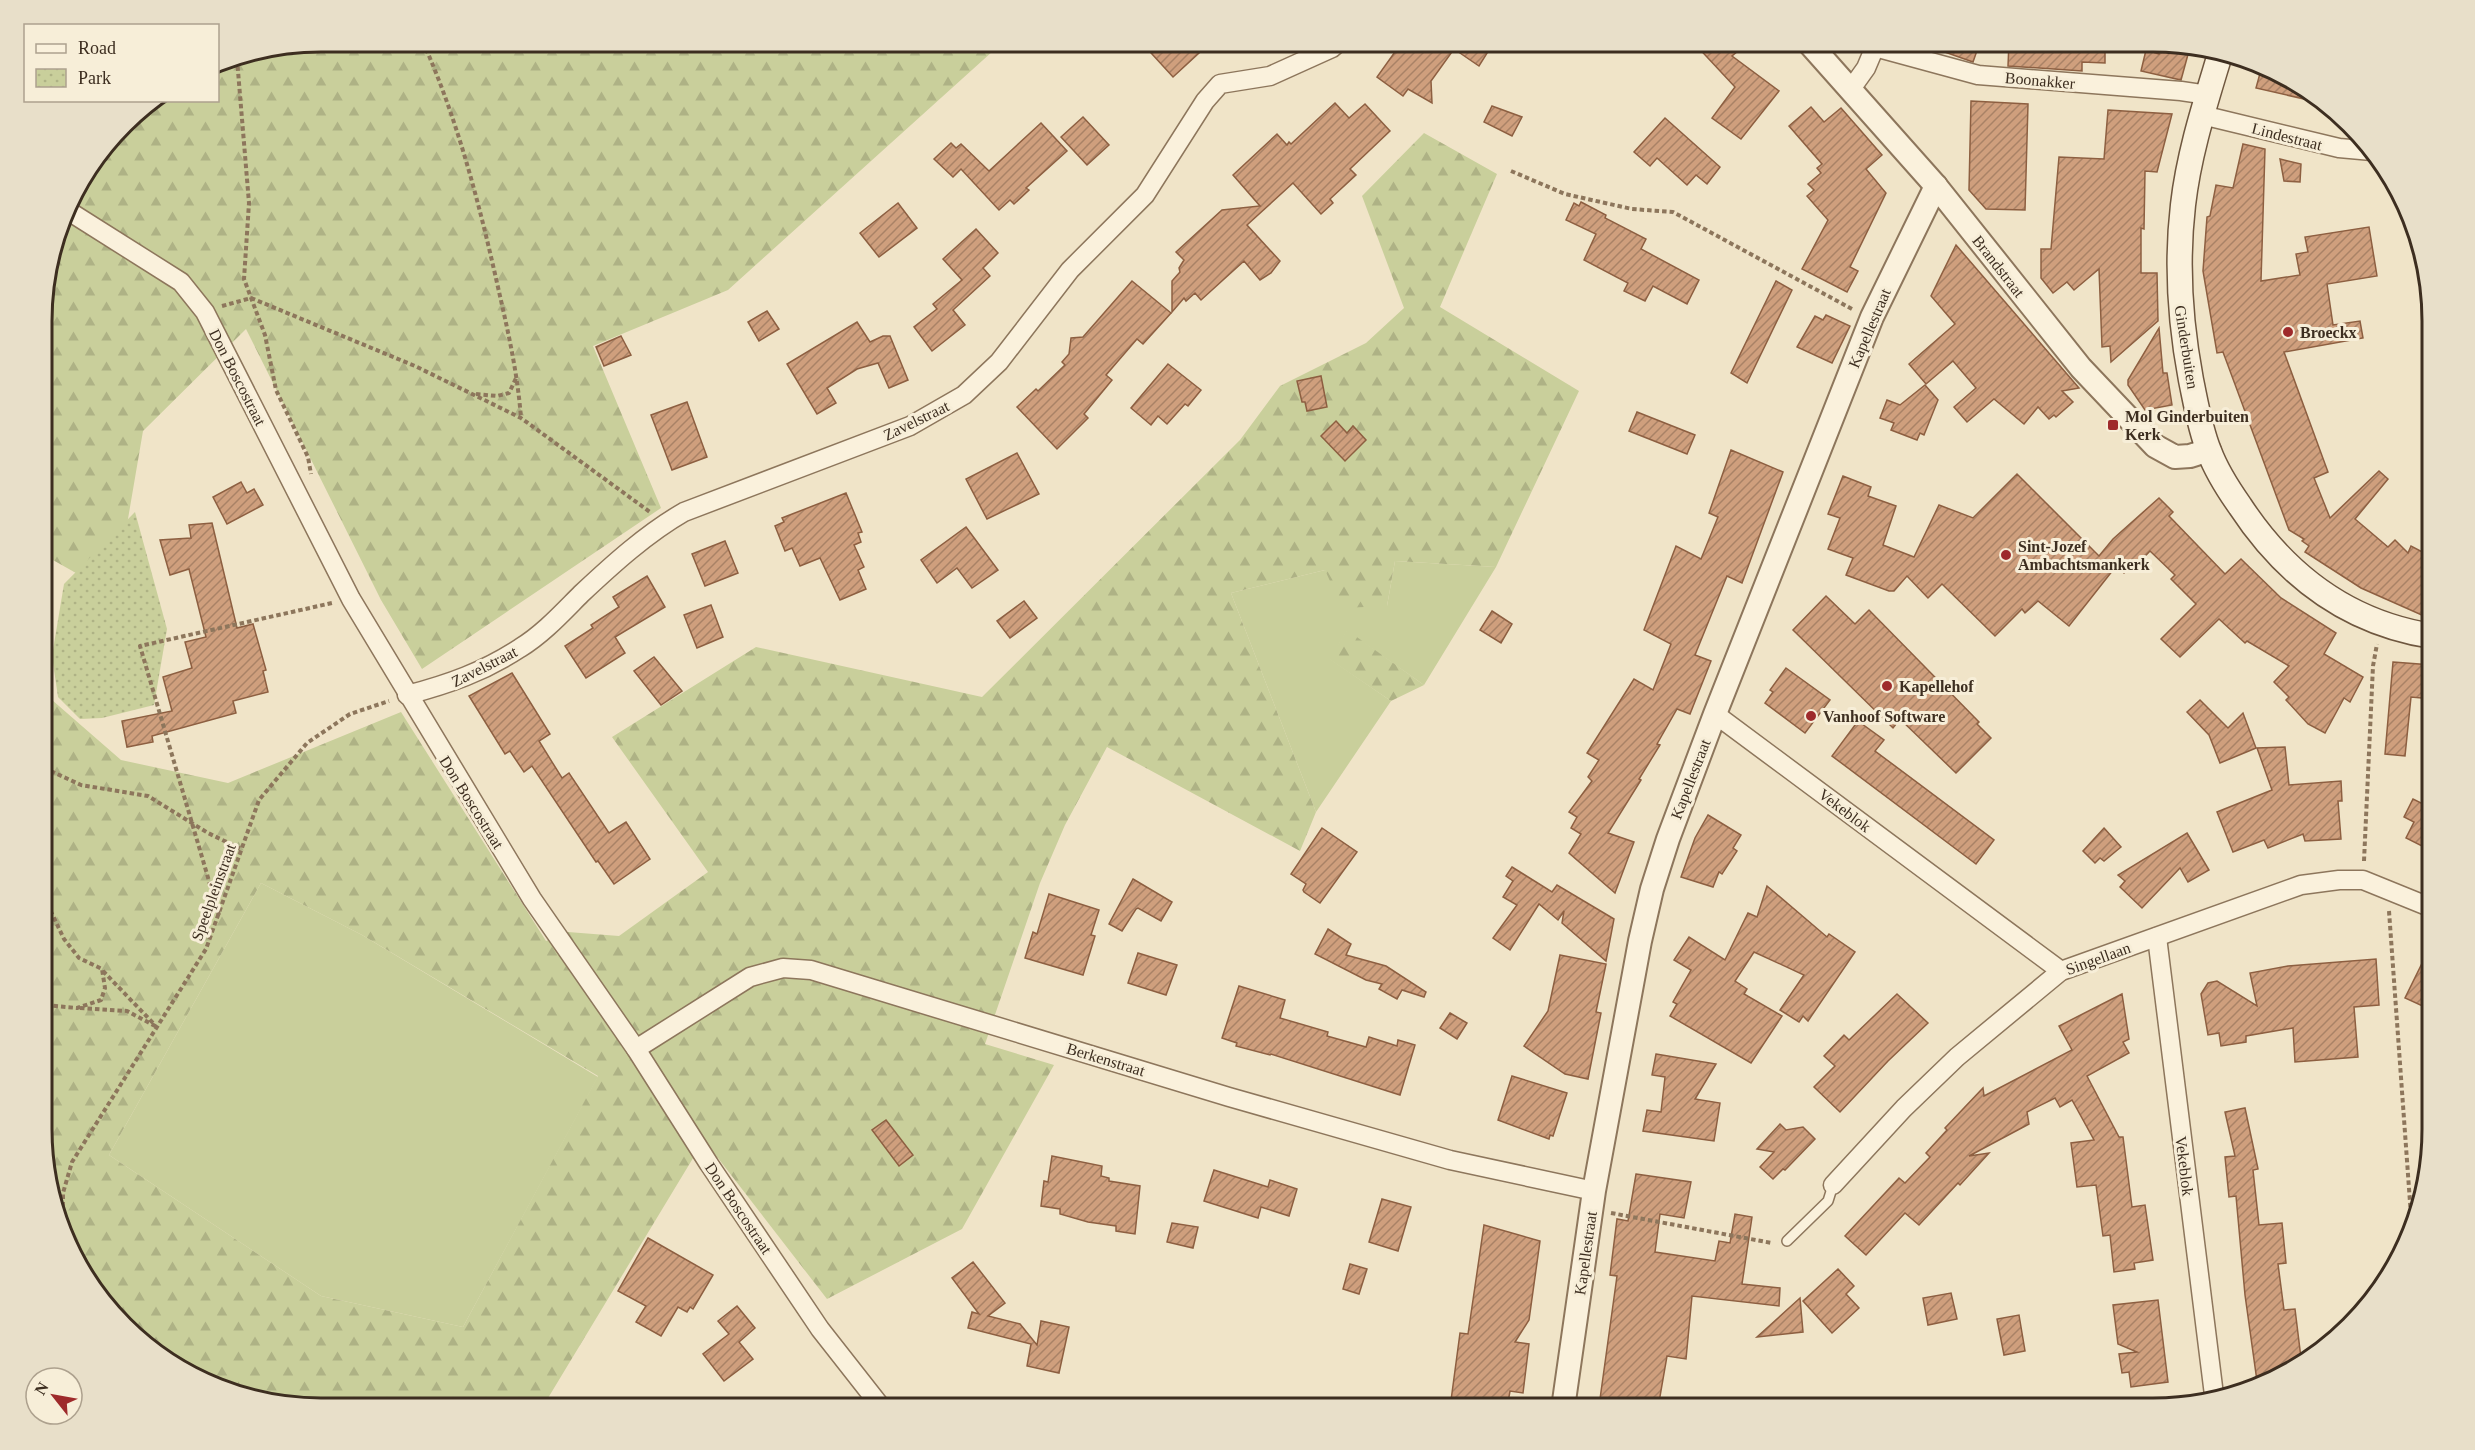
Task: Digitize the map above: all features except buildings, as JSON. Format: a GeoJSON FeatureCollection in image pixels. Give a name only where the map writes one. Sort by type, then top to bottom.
{"type":"FeatureCollection","features":[{"type":"Feature","properties":{"kind":"main road","name":"Ginderbuiten"},"geometry":{"type":"LineString","coordinates":[[2218,61],[2194,144],[2183,204],[2179,293],[2190,373],[2209,450],[2226,485],[2274,552],[2304,579],[2345,607],[2381,624],[2422,634]]}},
{"type":"Feature","properties":{"kind":"street","name":"Zavelstraat"},"geometry":{"type":"LineString","coordinates":[[407,695],[452,684],[521,648],[543,631],[601,575],[665,523],[684,512],[910,426],[963,395],[999,362],[1070,270],[1144,195],[1204,101],[1220,84],[1270,76],[1323,52]]}},
{"type":"Feature","properties":{"kind":"street","name":"Brandstraat"},"geometry":{"type":"LineString","coordinates":[[1817,52],[1936,186],[2081,368],[2155,446],[2175,457],[2190,456],[2209,450]]}},
{"type":"Feature","properties":{"kind":"street"},"geometry":{"type":"LineString","coordinates":[[1851,89],[1866,68],[1873,52]]}},
{"type":"Feature","properties":{"kind":"street","name":"Boonakker"},"geometry":{"type":"LineString","coordinates":[[1902,52],[1978,75],[2181,91],[2205,105]]}},
{"type":"Feature","properties":{"kind":"street","name":"Lindestraat"},"geometry":{"type":"LineString","coordinates":[[2205,105],[2339,148],[2361,150]]}},
{"type":"Feature","properties":{"kind":"street","name":"Kapellestraat"},"geometry":{"type":"LineString","coordinates":[[1564,1398],[1594,1191],[1640,940],[1652,889],[1668,839],[1715,714],[1872,317],[1936,186]]}},
{"type":"Feature","properties":{"kind":"street","name":"Don Boscostraat"},"geometry":{"type":"LineString","coordinates":[[75,215],[181,282],[205,312],[351,599],[532,899],[636,1049],[709,1164],[820,1329],[874,1398]]}},
{"type":"Feature","properties":{"kind":"street","name":"Vekeblok"},"geometry":{"type":"LineString","coordinates":[[1715,714],[2061,971]]}},
{"type":"Feature","properties":{"kind":"street","name":"Singellaan"},"geometry":{"type":"LineString","coordinates":[[1833,1185],[1904,1108],[1957,1057],[2061,971],[2301,885],[2339,880],[2362,880],[2388,888],[2422,903]]}},
{"type":"Feature","properties":{"kind":"street","name":"Vekeblok"},"geometry":{"type":"LineString","coordinates":[[2157,937],[2213,1390]]}},
{"type":"Feature","properties":{"kind":"street","name":"Berkenstraat"},"geometry":{"type":"LineString","coordinates":[[636,1049],[750,977],[783,968],[811,970],[1229,1097],[1450,1160],[1594,1191]]}},
{"type":"Feature","properties":{"kind":"lane"},"geometry":{"type":"LineString","coordinates":[[1787,1241],[1828,1201],[1833,1185]]}},
{"type":"Feature","properties":{"kind":"path"},"geometry":{"type":"LineString","coordinates":[[427,52],[474,182],[518,375],[520,418]]}},
{"type":"Feature","properties":{"kind":"path"},"geometry":{"type":"LineString","coordinates":[[238,66],[249,203],[244,279],[265,335],[276,390],[308,457],[312,478]]}},
{"type":"Feature","properties":{"kind":"path"},"geometry":{"type":"LineString","coordinates":[[1511,171],[1565,194],[1632,210],[1673,212],[1790,277],[1872,317]]}},
{"type":"Feature","properties":{"kind":"path"},"geometry":{"type":"LineString","coordinates":[[205,312],[250,298],[416,366],[520,418],[665,523]]}},
{"type":"Feature","properties":{"kind":"path"},"geometry":{"type":"LineString","coordinates":[[472,394],[497,396],[509,393],[518,375]]}},
{"type":"Feature","properties":{"kind":"path"},"geometry":{"type":"LineString","coordinates":[[219,915],[140,646],[351,599]]}},
{"type":"Feature","properties":{"kind":"path"},"geometry":{"type":"LineString","coordinates":[[2362,880],[2373,666],[2381,624]]}},
{"type":"Feature","properties":{"kind":"path","name":"Speelpleinstraat"},"geometry":{"type":"LineString","coordinates":[[63,1201],[63,1193],[72,1162],[206,949],[260,800],[307,743],[350,714],[407,695]]}},
{"type":"Feature","properties":{"kind":"path"},"geometry":{"type":"LineString","coordinates":[[52,772],[81,785],[148,796],[241,849]]}},
{"type":"Feature","properties":{"kind":"path"},"geometry":{"type":"LineString","coordinates":[[2388,888],[2410,1207]]}},
{"type":"Feature","properties":{"kind":"path"},"geometry":{"type":"LineString","coordinates":[[52,914],[64,939],[79,958],[102,969],[157,1027]]}},
{"type":"Feature","properties":{"kind":"path"},"geometry":{"type":"LineString","coordinates":[[77,1008],[101,1000],[105,988],[102,969]]}},
{"type":"Feature","properties":{"kind":"path"},"geometry":{"type":"LineString","coordinates":[[52,1006],[127,1011],[157,1027]]}},
{"type":"Feature","properties":{"kind":"path"},"geometry":{"type":"LineString","coordinates":[[1590,1215],[1601,1211],[1775,1244],[1787,1241]]}},
{"type":"Feature","properties":{"kind":"green space"},"geometry":{"type":"Polygon","coordinates":[[[992,52],[728,290],[593,346],[661,508],[422,669],[381,600],[246,329],[143,431],[115,595],[52,560],[53,304],[62,252],[80,203],[98,172],[119,144],[144,119],[166,102],[219,102],[219,73],[269,58],[304,53],[992,52]]]}},
{"type":"Feature","properties":{"kind":"green space"},"geometry":{"type":"Polygon","coordinates":[[[1424,133],[1497,174],[1440,307],[1579,391],[1496,567],[1395,561],[1387,606],[1342,608],[1325,570],[1231,593],[1316,812],[1300,851],[1107,747],[1065,825],[1040,883],[985,1044],[1054,1065],[962,1229],[827,1299],[704,1140],[548,1398],[322,1398],[286,1395],[252,1388],[203,1370],[172,1352],[131,1319],[108,1292],[89,1263],[73,1231],[58,1181],[53,1146],[52,700],[121,760],[228,783],[401,712],[546,941],[568,932],[619,936],[708,872],[612,737],[756,647],[982,697],[1240,440],[1280,386],[1366,343],[1404,308],[1362,196],[1424,133]],[[261,883],[109,1155],[321,1296],[463,1327],[598,1076],[362,935],[261,883]]]}},
{"type":"Feature","properties":{"kind":"green space"},"geometry":{"type":"Polygon","coordinates":[[[135,512],[167,629],[154,705],[102,718],[80,719],[58,697],[52,656],[64,584],[135,512]]]}},
{"type":"Feature","properties":{"kind":"green space"},"geometry":{"type":"Polygon","coordinates":[[[1395,561],[1496,567],[1424,685],[1347,631],[1330,659],[1391,701],[1316,812],[1231,593],[1325,570],[1387,606],[1395,561]]]}},
{"type":"Feature","properties":{"kind":"green space"},"geometry":{"type":"Polygon","coordinates":[[[1347,630],[1424,685],[1391,701],[1329,659],[1347,630]]]}},
{"type":"Feature","properties":{"kind":"green space"},"geometry":{"type":"Polygon","coordinates":[[[261,883],[362,935],[598,1077],[463,1327],[321,1296],[109,1155],[261,883]]]}},
{"type":"Feature","properties":{"kind":"place","name":"Broeckx"},"geometry":{"type":"Point","coordinates":[2288,332]}},
{"type":"Feature","properties":{"kind":"place","name":"Mol Ginderbuiten Kerk"},"geometry":{"type":"Point","coordinates":[2113,425]}},
{"type":"Feature","properties":{"kind":"place","name":"Sint-Jozef Ambachtsmankerk"},"geometry":{"type":"Point","coordinates":[2006,555]}},
{"type":"Feature","properties":{"kind":"place","name":"Kapellehof"},"geometry":{"type":"Point","coordinates":[1887,686]}},
{"type":"Feature","properties":{"kind":"place","name":"Vanhoof Software"},"geometry":{"type":"Point","coordinates":[1811,716]}}]}
